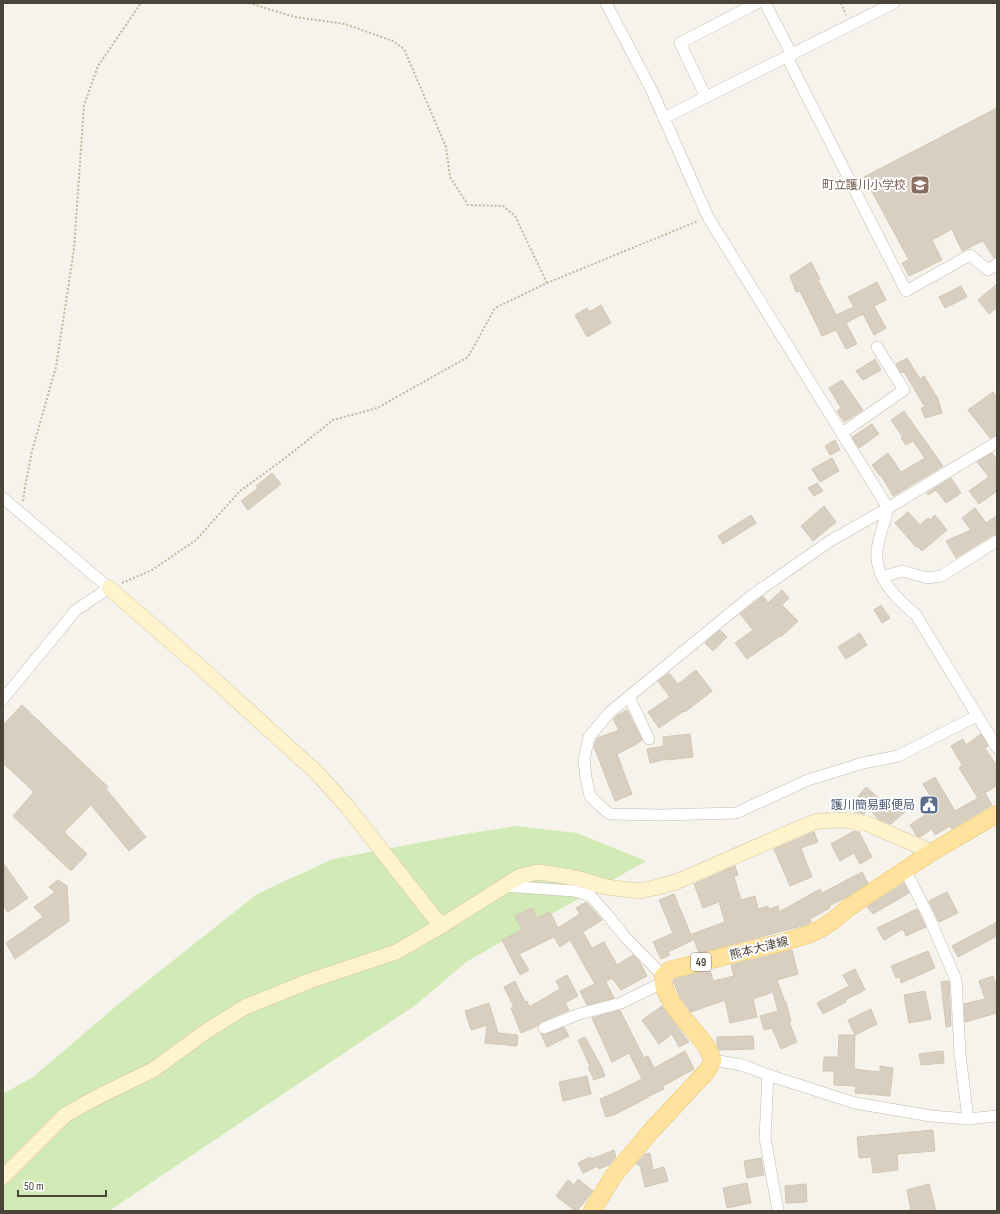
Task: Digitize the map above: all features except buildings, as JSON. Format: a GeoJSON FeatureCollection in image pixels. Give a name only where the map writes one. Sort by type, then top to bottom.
{"type":"FeatureCollection","features":[{"type":"Feature","properties":{"kind":"main road","name":"熊本大津線"},"geometry":{"type":"LineString","coordinates":[[662,979],[670,970],[781,943],[810,934],[834,920],[848,908],[932,852],[997,814]]}},
{"type":"Feature","properties":{"kind":"main road"},"geometry":{"type":"LineString","coordinates":[[592,1211],[614,1175],[651,1131],[707,1071],[713,1060],[705,1043],[674,1008],[662,979]]}},
{"type":"Feature","properties":{"kind":"street"},"geometry":{"type":"LineString","coordinates":[[606,3],[652,91],[708,217],[888,508],[877,549],[879,571],[884,582],[899,601],[916,615],[997,748]]}},
{"type":"Feature","properties":{"kind":"street"},"geometry":{"type":"LineString","coordinates":[[706,97],[680,43],[757,3]]}},
{"type":"Feature","properties":{"kind":"street"},"geometry":{"type":"LineString","coordinates":[[765,3],[789,56],[906,290],[970,255],[988,270],[997,264]]}},
{"type":"Feature","properties":{"kind":"street"},"geometry":{"type":"LineString","coordinates":[[664,118],[894,3]]}},
{"type":"Feature","properties":{"kind":"street"},"geometry":{"type":"LineString","coordinates":[[842,433],[904,390],[877,347]]}},
{"type":"Feature","properties":{"kind":"street"},"geometry":{"type":"LineString","coordinates":[[977,716],[898,756],[863,763],[808,780],[736,813],[662,815],[610,814],[590,796],[586,778],[584,759],[589,736],[609,713],[751,596],[830,541],[997,442]]}},
{"type":"Feature","properties":{"kind":"street"},"geometry":{"type":"LineString","coordinates":[[3,498],[199,666],[316,772],[346,805],[441,926]]}},
{"type":"Feature","properties":{"kind":"street"},"geometry":{"type":"LineString","coordinates":[[882,577],[902,571],[928,578],[941,576],[997,541]]}},
{"type":"Feature","properties":{"kind":"street"},"geometry":{"type":"LineString","coordinates":[[3,699],[76,610],[109,588]]}},
{"type":"Feature","properties":{"kind":"street"},"geometry":{"type":"LineString","coordinates":[[629,697],[649,739]]}},
{"type":"Feature","properties":{"kind":"street"},"geometry":{"type":"LineString","coordinates":[[3,1177],[65,1115],[101,1095],[153,1070],[205,1032],[245,1007],[312,980],[396,952],[441,926],[520,876],[539,872],[576,878],[606,887],[640,890],[654,888],[676,882],[818,821],[846,820],[868,824],[932,852]]}},
{"type":"Feature","properties":{"kind":"street"},"geometry":{"type":"LineString","coordinates":[[905,870],[928,915],[956,980],[960,1054],[968,1119]]}},
{"type":"Feature","properties":{"kind":"street"},"geometry":{"type":"LineString","coordinates":[[504,886],[574,891],[591,896],[662,979],[621,1003],[579,1014],[544,1028]]}},
{"type":"Feature","properties":{"kind":"street"},"geometry":{"type":"LineString","coordinates":[[713,1060],[742,1065],[855,1103],[931,1116],[968,1119],[997,1116]]}},
{"type":"Feature","properties":{"kind":"street"},"geometry":{"type":"LineString","coordinates":[[768,1075],[766,1138],[778,1211]]}},
{"type":"Feature","properties":{"kind":"path"},"geometry":{"type":"LineString","coordinates":[[22,514],[25,487],[32,452],[56,367],[74,249],[84,105],[98,66],[141,3]]}},
{"type":"Feature","properties":{"kind":"path"},"geometry":{"type":"LineString","coordinates":[[249,3],[295,17],[345,24],[393,41],[404,49],[446,147],[450,177],[468,205],[503,206],[515,216],[547,283]]}},
{"type":"Feature","properties":{"kind":"path"},"geometry":{"type":"LineString","coordinates":[[109,588],[152,570],[196,540],[240,491],[284,460],[333,420],[377,408],[468,357],[495,308],[547,283],[708,217]]}},
{"type":"Feature","properties":{"kind":"green space"},"geometry":{"type":"Polygon","coordinates":[[[516,826],[577,833],[646,861],[466,962],[417,1004],[109,1211],[3,1211],[3,1094],[33,1077],[121,1002],[257,894],[333,859],[516,826]]]}},
{"type":"Feature","properties":{"kind":"place","name":"町立護川小学校"},"geometry":{"type":"Point","coordinates":[920,185]}},
{"type":"Feature","properties":{"kind":"place","name":"護川簡易郵便局"},"geometry":{"type":"Point","coordinates":[929,805]}}]}
